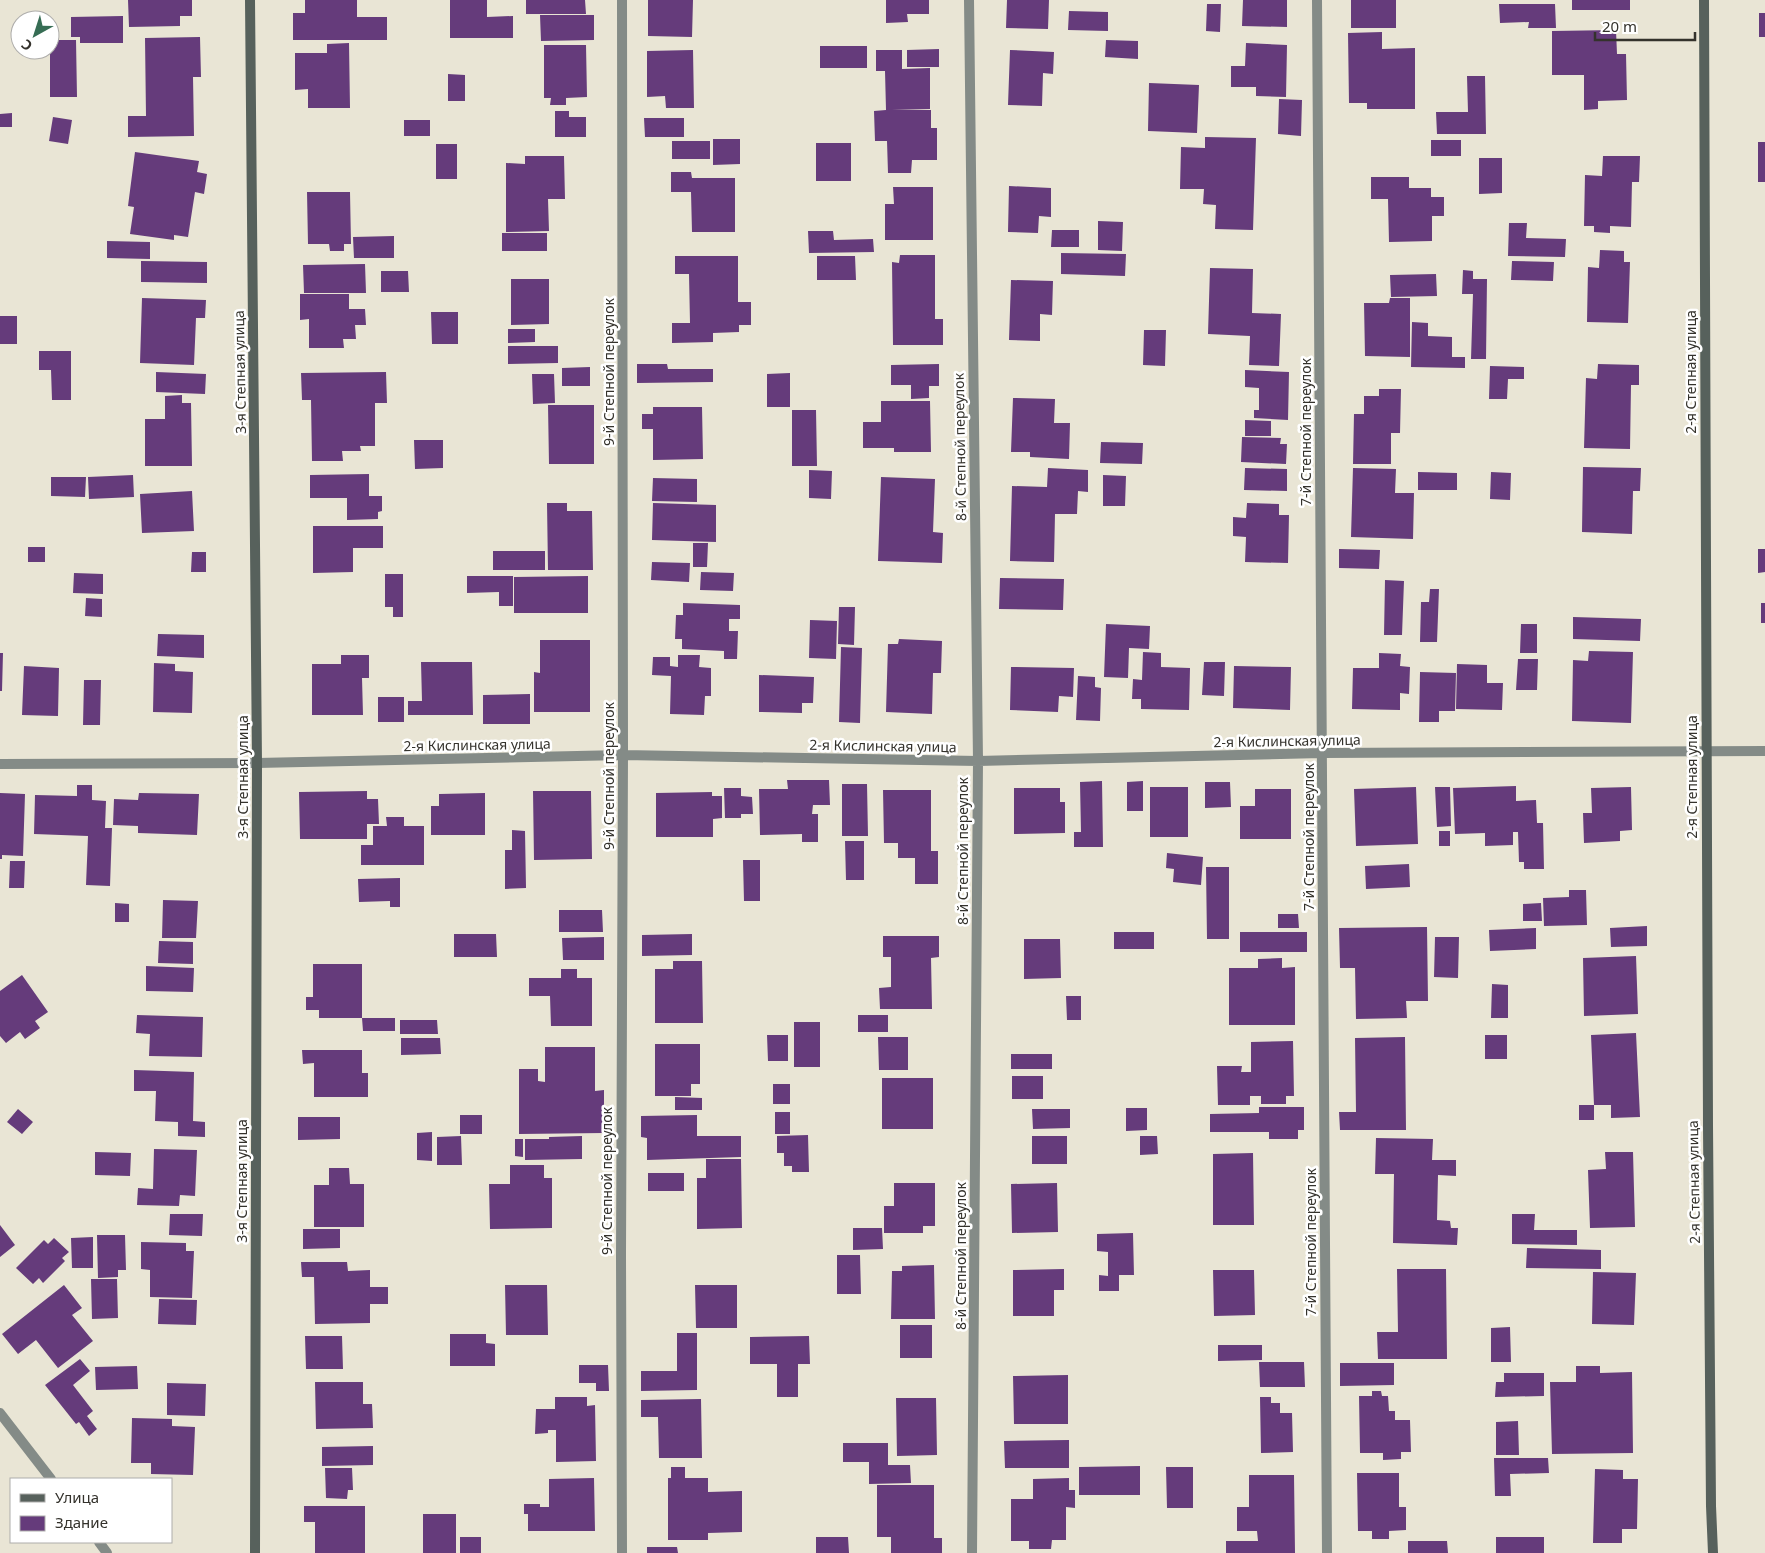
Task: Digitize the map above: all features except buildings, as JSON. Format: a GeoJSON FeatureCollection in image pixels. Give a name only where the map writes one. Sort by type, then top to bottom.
{"type":"FeatureCollection","features":[{"type":"Feature","properties":{"kind":"street","name":"3-я Степная улица"},"geometry":{"type":"LineString","coordinates":[[250,0],[257,763],[255,1553]]}},
{"type":"Feature","properties":{"kind":"street","name":"9-й Степной переулок"},"geometry":{"type":"LineString","coordinates":[[622,0],[622,1553]]}},
{"type":"Feature","properties":{"kind":"street","name":"8-й Степной переулок"},"geometry":{"type":"LineString","coordinates":[[969,0],[978,761],[972,1553]]}},
{"type":"Feature","properties":{"kind":"street","name":"7-й Степной переулок"},"geometry":{"type":"LineString","coordinates":[[1317,0],[1327,1553]]}},
{"type":"Feature","properties":{"kind":"street","name":"2-я Степная улица"},"geometry":{"type":"LineString","coordinates":[[1704,0],[1708,1126],[1713,1553]]}},
{"type":"Feature","properties":{"kind":"street","name":"2-я Кислинская улица"},"geometry":{"type":"LineString","coordinates":[[0,764],[257,763],[623,755],[978,761],[1322,753],[1765,751]]}},
{"type":"Feature","properties":{"kind":"street"},"geometry":{"type":"LineString","coordinates":[[0,1413],[50,1478]]}}]}
